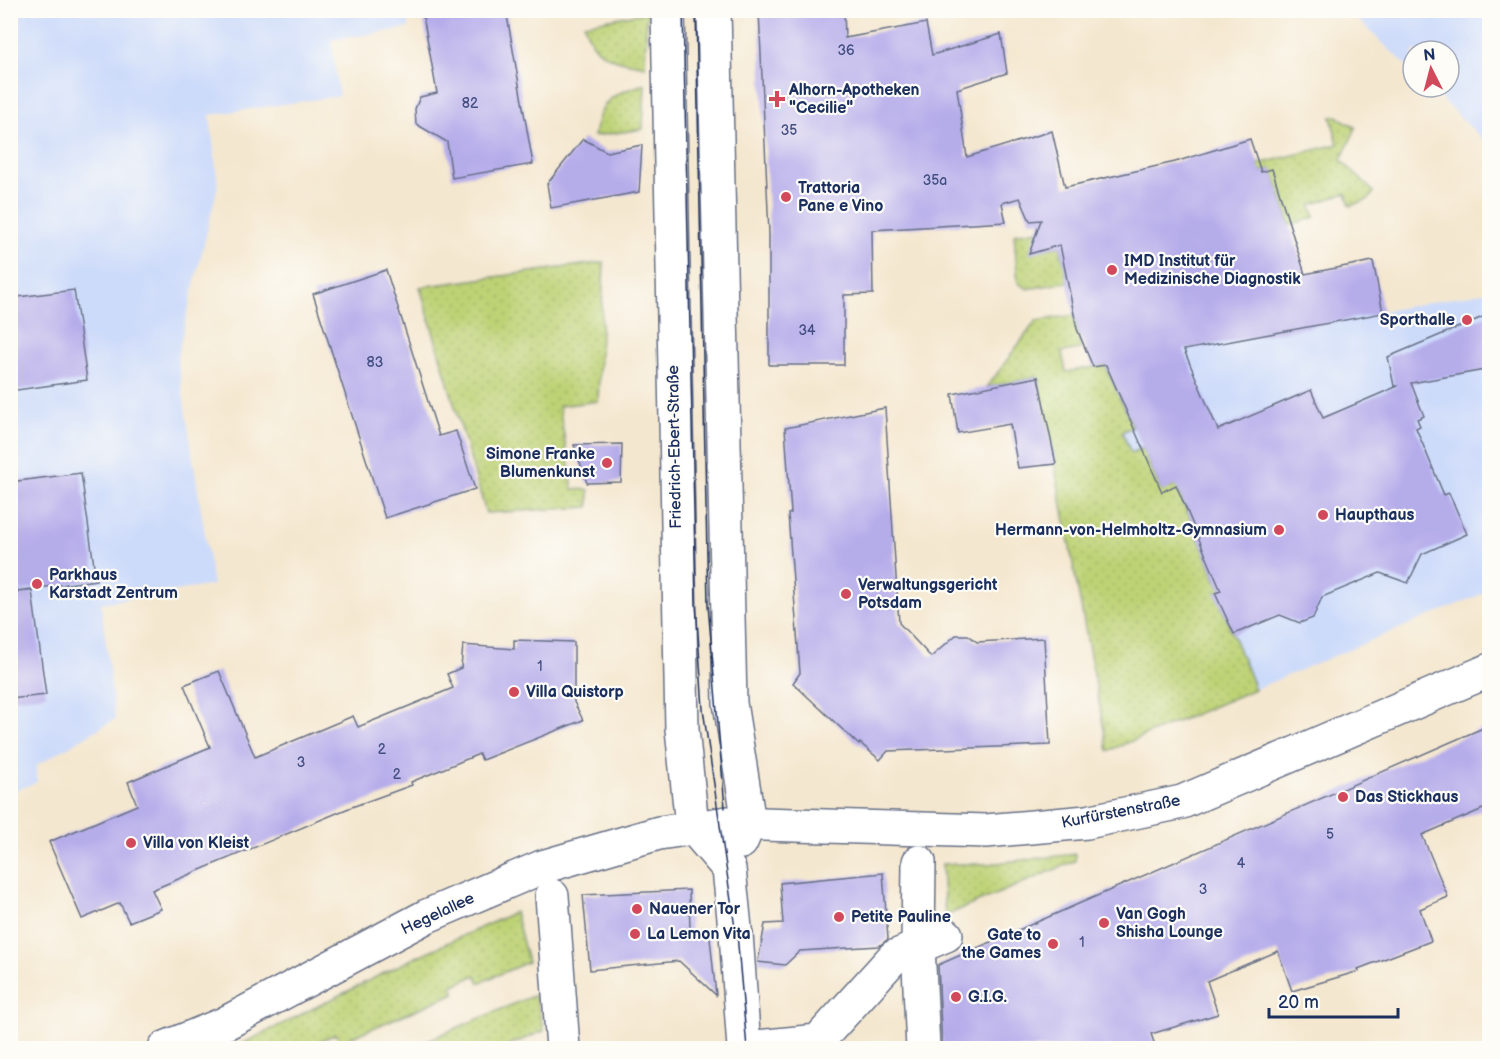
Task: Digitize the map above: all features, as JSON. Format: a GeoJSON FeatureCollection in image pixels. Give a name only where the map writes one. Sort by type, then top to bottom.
{"type":"FeatureCollection","features":[{"type":"Feature","properties":{"kind":"street","name":"Friedrich-Ebert-Straße"},"geometry":{"type":"LineString","coordinates":[[668,10],[682,729],[692,826]]}},
{"type":"Feature","properties":{"kind":"street"},"geometry":{"type":"LineString","coordinates":[[714,10],[730,703],[738,823],[729,869],[744,1048]]}},
{"type":"Feature","properties":{"kind":"street","name":"Kurfürstenstraße"},"geometry":{"type":"LineString","coordinates":[[738,823],[986,831],[1086,822],[1182,802],[1490,670]]}},
{"type":"Feature","properties":{"kind":"street","name":"Hegelallee"},"geometry":{"type":"LineString","coordinates":[[165,1048],[224,1024],[427,916],[542,867],[659,833],[692,826],[738,823]]}},
{"type":"Feature","properties":{"kind":"street"},"geometry":{"type":"LineString","coordinates":[[692,826],[729,869]]}},
{"type":"Feature","properties":{"kind":"street"},"geometry":{"type":"LineString","coordinates":[[919,862],[932,940],[925,998],[923,1048]]}},
{"type":"Feature","properties":{"kind":"street"},"geometry":{"type":"LineString","coordinates":[[552,896],[545,978],[563,1048]]}},
{"type":"Feature","properties":{"kind":"street"},"geometry":{"type":"LineString","coordinates":[[734,1048],[804,1045],[818,1041],[894,957],[932,940]]}},
{"type":"Feature","properties":{"kind":"shaded area"},"geometry":{"type":"Polygon","coordinates":[[[11,11],[406,11],[409,28],[331,40],[339,96],[210,115],[218,185],[177,357],[213,585],[101,603],[115,719],[36,766],[37,782],[11,792],[11,11]]]}},
{"type":"Feature","properties":{"kind":"shaded area"},"geometry":{"type":"Polygon","coordinates":[[[1349,11],[1489,11],[1489,145],[1441,99],[1461,99],[1461,39],[1401,39],[1401,61],[1349,11]]]}},
{"type":"Feature","properties":{"kind":"shaded area","name":"Hermann-von-Helmholtz-Gymnasium"},"geometry":{"type":"Polygon","coordinates":[[[1489,291],[1489,591],[1108,751],[1058,468],[1038,377],[1489,291]]]}},
{"type":"Feature","properties":{"kind":"green space"},"geometry":{"type":"Polygon","coordinates":[[[647,12],[645,66],[606,56],[594,45],[584,24],[647,12]]]}},
{"type":"Feature","properties":{"kind":"green space"},"geometry":{"type":"Polygon","coordinates":[[[645,84],[643,129],[594,136],[600,114],[609,100],[624,91],[645,84]]]}},
{"type":"Feature","properties":{"kind":"green space"},"geometry":{"type":"Polygon","coordinates":[[[1337,116],[1356,128],[1341,160],[1374,192],[1369,199],[1350,206],[1346,193],[1311,205],[1315,217],[1290,225],[1272,169],[1260,172],[1258,164],[1338,144],[1331,117],[1337,116]]]}},
{"type":"Feature","properties":{"kind":"green space"},"geometry":{"type":"Polygon","coordinates":[[[1038,230],[1042,250],[1060,245],[1068,282],[1028,289],[1018,283],[1014,234],[1038,230]]]}},
{"type":"Feature","properties":{"kind":"green space"},"geometry":{"type":"Polygon","coordinates":[[[604,262],[598,401],[559,406],[573,489],[589,490],[589,507],[486,513],[420,287],[604,262]]]}},
{"type":"Feature","properties":{"kind":"green space"},"geometry":{"type":"Polygon","coordinates":[[[1074,315],[1081,349],[1062,352],[1066,372],[1105,365],[1133,427],[1122,432],[1131,453],[1142,448],[1162,491],[1176,485],[1221,591],[1216,593],[1255,689],[1108,751],[1038,377],[987,387],[1036,321],[1074,315]]]}},
{"type":"Feature","properties":{"kind":"green space"},"geometry":{"type":"Polygon","coordinates":[[[1075,854],[1075,861],[945,916],[942,864],[988,864],[1075,854]]]}},
{"type":"Feature","properties":{"kind":"green space"},"geometry":{"type":"Polygon","coordinates":[[[515,912],[528,962],[479,983],[476,975],[452,986],[455,993],[340,1042],[336,1034],[313,1044],[314,1048],[234,1048],[414,958],[515,912]]]}},
{"type":"Feature","properties":{"kind":"green space"},"geometry":{"type":"Polygon","coordinates":[[[535,995],[544,1031],[502,1048],[409,1048],[535,995]]]}},
{"type":"Feature","properties":{"kind":"building"},"geometry":{"type":"Polygon","coordinates":[[[422,10],[506,10],[533,164],[452,178],[447,142],[416,124],[415,109],[420,97],[437,93],[422,10]]]}},
{"type":"Feature","properties":{"kind":"building"},"geometry":{"type":"Polygon","coordinates":[[[759,10],[844,10],[845,38],[926,23],[932,55],[1001,34],[1007,73],[957,89],[967,157],[1052,131],[1065,187],[1175,162],[1250,139],[1261,172],[1272,169],[1305,274],[1373,261],[1383,313],[1184,350],[1218,430],[1311,390],[1323,418],[1398,386],[1394,386],[1388,357],[1490,314],[1490,369],[1411,383],[1424,416],[1417,419],[1420,426],[1416,428],[1444,495],[1449,493],[1467,534],[1422,554],[1408,583],[1380,573],[1322,597],[1313,618],[1300,623],[1280,615],[1234,634],[1215,593],[1221,591],[1176,485],[1162,492],[1106,365],[1093,367],[1077,329],[1060,245],[1029,254],[1041,220],[1030,221],[1020,198],[1002,203],[1006,222],[872,230],[873,294],[844,295],[844,365],[769,365],[769,233],[759,10]]]}},
{"type":"Feature","properties":{"kind":"building"},"geometry":{"type":"Polygon","coordinates":[[[583,139],[607,152],[642,145],[639,192],[551,208],[547,184],[583,139]]]}},
{"type":"Feature","properties":{"kind":"building"},"geometry":{"type":"Polygon","coordinates":[[[386,270],[439,436],[456,431],[475,489],[385,518],[313,294],[386,270]]]}},
{"type":"Feature","properties":{"kind":"building"},"geometry":{"type":"Polygon","coordinates":[[[74,290],[87,380],[10,391],[10,298],[74,290]]]}},
{"type":"Feature","properties":{"kind":"building"},"geometry":{"type":"Polygon","coordinates":[[[1038,377],[1056,464],[1018,468],[1010,424],[958,433],[952,394],[1038,377]]]}},
{"type":"Feature","properties":{"kind":"building","name":"Verwaltungsgericht Potsdam"},"geometry":{"type":"Polygon","coordinates":[[[885,408],[899,623],[931,657],[956,635],[968,635],[977,642],[1044,638],[1050,745],[888,751],[880,760],[860,743],[859,745],[793,683],[800,673],[788,514],[791,513],[785,428],[885,408]]]}},
{"type":"Feature","properties":{"kind":"building"},"geometry":{"type":"Polygon","coordinates":[[[622,444],[621,482],[587,483],[574,445],[622,444]]]}},
{"type":"Feature","properties":{"kind":"building","name":"Parkhaus Karstadt Zentrum"},"geometry":{"type":"Polygon","coordinates":[[[81,473],[96,580],[10,592],[10,482],[81,473]]]}},
{"type":"Feature","properties":{"kind":"building"},"geometry":{"type":"Polygon","coordinates":[[[32,591],[46,695],[10,699],[10,592],[32,591]]]}},
{"type":"Feature","properties":{"kind":"building"},"geometry":{"type":"Polygon","coordinates":[[[514,640],[574,642],[574,702],[583,720],[482,760],[479,754],[411,782],[412,785],[349,808],[152,890],[161,909],[129,922],[120,903],[82,919],[49,842],[137,805],[128,782],[210,747],[184,685],[219,671],[255,757],[353,716],[358,727],[453,688],[447,674],[461,668],[463,645],[514,649],[514,640]]]}},
{"type":"Feature","properties":{"kind":"building"},"geometry":{"type":"Polygon","coordinates":[[[1490,725],[1490,806],[1422,835],[1448,897],[1420,909],[1431,941],[1358,969],[1359,971],[1292,991],[1278,951],[1207,981],[1218,1014],[1151,1034],[1156,1048],[942,1048],[938,965],[1490,725]]]}},
{"type":"Feature","properties":{"kind":"building"},"geometry":{"type":"Polygon","coordinates":[[[883,873],[888,939],[879,946],[800,951],[785,965],[758,962],[765,924],[783,923],[780,883],[883,873]]]}},
{"type":"Feature","properties":{"kind":"building"},"geometry":{"type":"Polygon","coordinates":[[[689,890],[690,931],[709,929],[716,995],[679,961],[590,970],[583,895],[689,890]]]}},
{"type":"Feature","properties":{"kind":"tram line"},"geometry":{"type":"LineString","coordinates":[[683,10],[696,604],[703,709],[735,928]]}},
{"type":"Feature","properties":{"kind":"tram line"},"geometry":{"type":"LineString","coordinates":[[696,10],[708,605],[725,808]]}},
{"type":"Feature","properties":{"kind":"tram line"},"geometry":{"type":"LineString","coordinates":[[737,934],[747,1048]]}},
{"type":"Feature","properties":{"kind":"place","name":"Alhorn-Apotheken \"Cecilie\""},"geometry":{"type":"Point","coordinates":[777,99]}},
{"type":"Feature","properties":{"kind":"place","name":"Trattoria Pane e Vino"},"geometry":{"type":"Point","coordinates":[786,197]}},
{"type":"Feature","properties":{"kind":"place","name":"IMD Institut für Medizinische Diagnostik"},"geometry":{"type":"Point","coordinates":[1112,270]}},
{"type":"Feature","properties":{"kind":"place","name":"Sporthalle"},"geometry":{"type":"Point","coordinates":[1467,320]}},
{"type":"Feature","properties":{"kind":"place","name":"Simone Franke Blumenkunst"},"geometry":{"type":"Point","coordinates":[607,463]}},
{"type":"Feature","properties":{"kind":"place","name":"Haupthaus"},"geometry":{"type":"Point","coordinates":[1323,515]}},
{"type":"Feature","properties":{"kind":"place","name":"Hermann-von-Helmholtz-Gymnasium"},"geometry":{"type":"Point","coordinates":[1279,530]}},
{"type":"Feature","properties":{"kind":"place","name":"Parkhaus Karstadt Zentrum"},"geometry":{"type":"Point","coordinates":[37,584]}},
{"type":"Feature","properties":{"kind":"place","name":"Verwaltungsgericht Potsdam"},"geometry":{"type":"Point","coordinates":[846,594]}},
{"type":"Feature","properties":{"kind":"place","name":"Villa Quistorp"},"geometry":{"type":"Point","coordinates":[514,692]}},
{"type":"Feature","properties":{"kind":"place","name":"Das Stickhaus"},"geometry":{"type":"Point","coordinates":[1343,797]}},
{"type":"Feature","properties":{"kind":"place","name":"Villa von Kleist"},"geometry":{"type":"Point","coordinates":[131,843]}},
{"type":"Feature","properties":{"kind":"place","name":"Nauener Tor"},"geometry":{"type":"Point","coordinates":[637,909]}},
{"type":"Feature","properties":{"kind":"place","name":"Petite Pauline"},"geometry":{"type":"Point","coordinates":[839,917]}},
{"type":"Feature","properties":{"kind":"place","name":"Van Gogh Shisha Lounge"},"geometry":{"type":"Point","coordinates":[1104,923]}},
{"type":"Feature","properties":{"kind":"place","name":"La Lemon Vita"},"geometry":{"type":"Point","coordinates":[635,934]}},
{"type":"Feature","properties":{"kind":"place","name":"Gate to the Games"},"geometry":{"type":"Point","coordinates":[1053,944]}},
{"type":"Feature","properties":{"kind":"place","name":"G.I.G."},"geometry":{"type":"Point","coordinates":[956,997]}}]}
